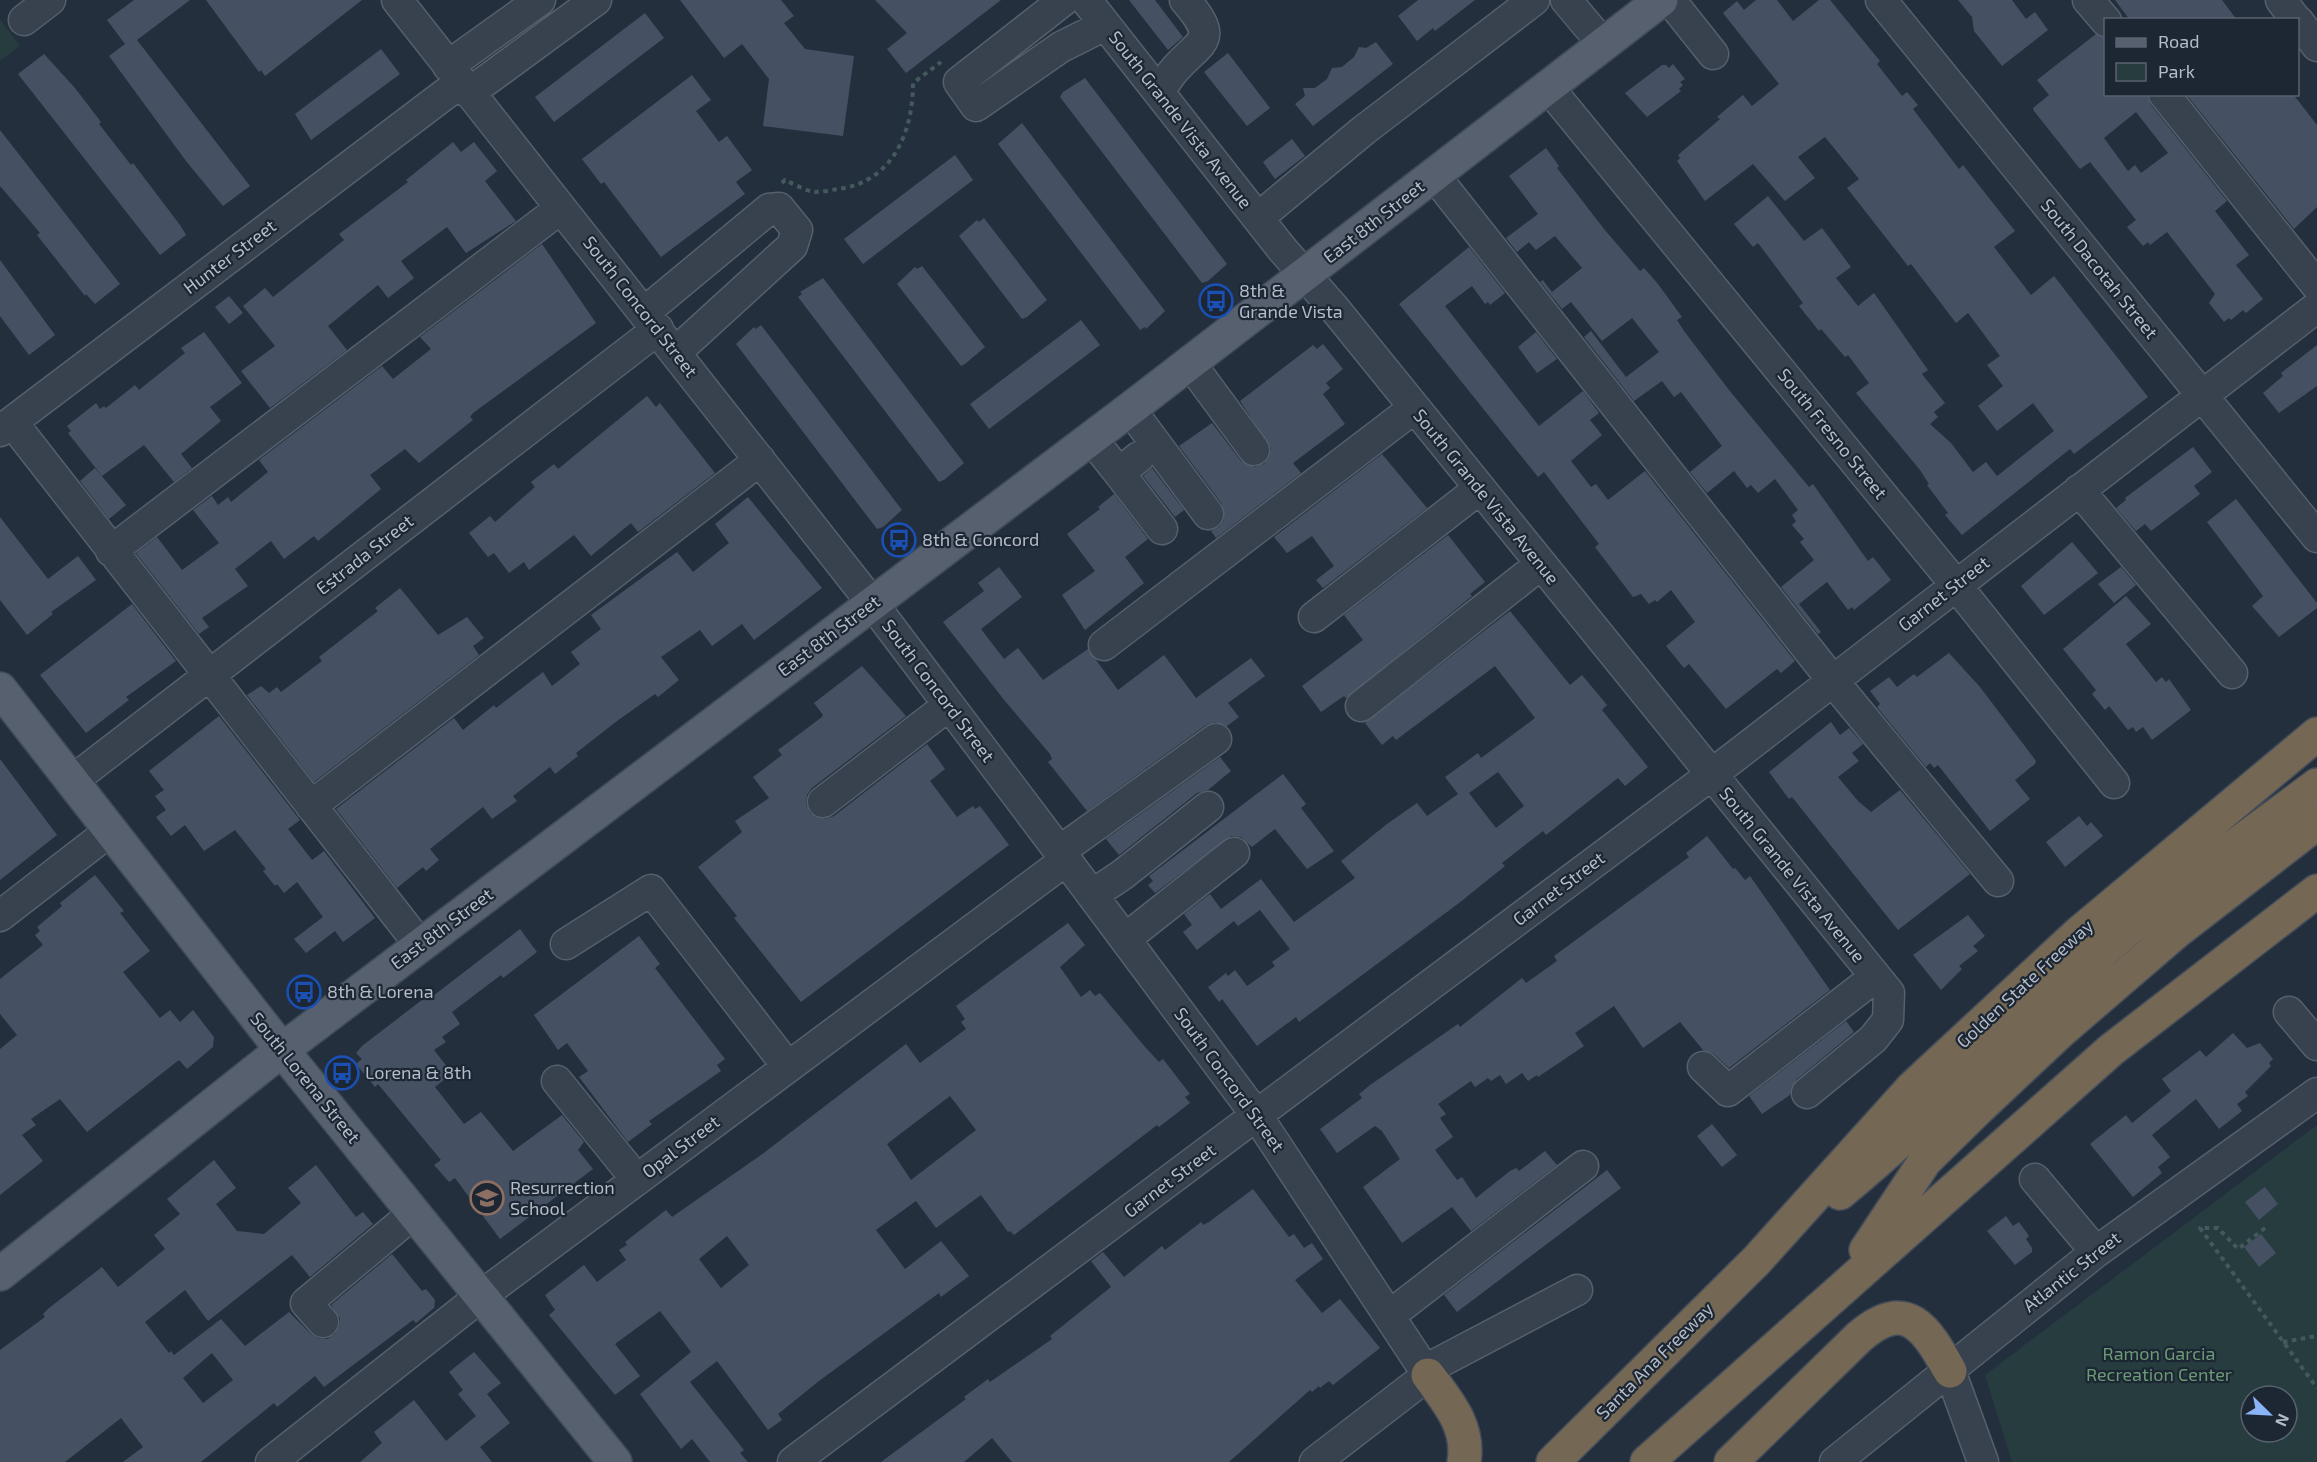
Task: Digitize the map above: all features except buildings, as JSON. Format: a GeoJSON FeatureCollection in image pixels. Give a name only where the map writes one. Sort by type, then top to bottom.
{"type":"FeatureCollection","features":[{"type":"Feature","properties":{"kind":"highway","name":"Golden State Freeway"},"geometry":{"type":"LineString","coordinates":[[1757,1260],[1912,1088],[2079,933],[2317,734]]}},
{"type":"Feature","properties":{"kind":"highway"},"geometry":{"type":"LineString","coordinates":[[1757,1260],[1882,1158],[2015,1030],[2113,942],[2317,786]]}},
{"type":"Feature","properties":{"kind":"highway"},"geometry":{"type":"LineString","coordinates":[[1842,1287],[1926,1161],[1980,1107],[2061,1031],[2176,932],[2317,823]]}},
{"type":"Feature","properties":{"kind":"highway"},"geometry":{"type":"LineString","coordinates":[[1647,1462],[2111,1050],[2317,891]]}},
{"type":"Feature","properties":{"kind":"highway","name":"Santa Ana Freeway"},"geometry":{"type":"LineString","coordinates":[[1553,1462],[1757,1260]]}},
{"type":"Feature","properties":{"kind":"highway"},"geometry":{"type":"LineString","coordinates":[[1731,1462],[1859,1337],[1873,1325],[1886,1319],[1901,1318],[1914,1321],[1932,1339],[1950,1371]]}},
{"type":"Feature","properties":{"kind":"highway"},"geometry":{"type":"LineString","coordinates":[[1426,1373],[1452,1407],[1463,1430],[1467,1448],[1464,1462]]}},
{"type":"Feature","properties":{"kind":"main road","name":"East 8th Street"},"geometry":{"type":"LineString","coordinates":[[0,1274],[282,1050],[1092,438],[1661,0]]}},
{"type":"Feature","properties":{"kind":"main road","name":"South Lorena Street"},"geometry":{"type":"LineString","coordinates":[[4,701],[72,781],[282,1050],[615,1462]]}},
{"type":"Feature","properties":{"kind":"street"},"geometry":{"type":"LineString","coordinates":[[24,20],[50,0]]}},
{"type":"Feature","properties":{"kind":"street","name":"South Concord Street"},"geometry":{"type":"LineString","coordinates":[[396,0],[660,331],[872,603],[1063,855],[1257,1116],[1426,1373]]}},
{"type":"Feature","properties":{"kind":"street"},"geometry":{"type":"LineString","coordinates":[[459,80],[540,0]]}},
{"type":"Feature","properties":{"kind":"street"},"geometry":{"type":"LineString","coordinates":[[459,80],[596,0]]}},
{"type":"Feature","properties":{"kind":"street"},"geometry":{"type":"LineString","coordinates":[[1064,0],[959,82],[976,106],[1061,47],[1105,24]]}},
{"type":"Feature","properties":{"kind":"street","name":"South Grande Vista Avenue"},"geometry":{"type":"LineString","coordinates":[[1086,0],[1258,219],[1882,985]]}},
{"type":"Feature","properties":{"kind":"street"},"geometry":{"type":"LineString","coordinates":[[1159,93],[1172,72],[1199,48],[1204,38],[1203,24],[1185,0]]}},
{"type":"Feature","properties":{"kind":"street"},"geometry":{"type":"LineString","coordinates":[[1258,219],[1364,130],[1534,0]]}},
{"type":"Feature","properties":{"kind":"street"},"geometry":{"type":"LineString","coordinates":[[1566,0],[1603,44]]}},
{"type":"Feature","properties":{"kind":"street"},"geometry":{"type":"LineString","coordinates":[[1670,0],[1713,54]]}},
{"type":"Feature","properties":{"kind":"street","name":"South Dacotah Street"},"geometry":{"type":"LineString","coordinates":[[1881,0],[2317,537]]}},
{"type":"Feature","properties":{"kind":"street"},"geometry":{"type":"LineString","coordinates":[[2088,0],[2104,19]]}},
{"type":"Feature","properties":{"kind":"street"},"geometry":{"type":"LineString","coordinates":[[2281,0],[2295,18]]}},
{"type":"Feature","properties":{"kind":"street"},"geometry":{"type":"LineString","coordinates":[[2299,23],[2317,46]]}},
{"type":"Feature","properties":{"kind":"street","name":"Hunter Street"},"geometry":{"type":"LineString","coordinates":[[6,427],[459,80]]}},
{"type":"Feature","properties":{"kind":"street","name":"South Fresno Street"},"geometry":{"type":"LineString","coordinates":[[1548,87],[1956,585],[2114,783]]}},
{"type":"Feature","properties":{"kind":"street"},"geometry":{"type":"LineString","coordinates":[[2166,96],[2317,286]]}},
{"type":"Feature","properties":{"kind":"street"},"geometry":{"type":"LineString","coordinates":[[1434,175],[1833,681],[1998,881]]}},
{"type":"Feature","properties":{"kind":"street"},"geometry":{"type":"LineString","coordinates":[[111,551],[561,208]]}},
{"type":"Feature","properties":{"kind":"street","name":"Garnet Street"},"geometry":{"type":"LineString","coordinates":[[793,1462],[1711,775],[2317,307]]}},
{"type":"Feature","properties":{"kind":"street","name":"Estrada Street"},"geometry":{"type":"LineString","coordinates":[[72,781],[660,331]]}},
{"type":"Feature","properties":{"kind":"street"},"geometry":{"type":"LineString","coordinates":[[1190,363],[1254,450]]}},
{"type":"Feature","properties":{"kind":"street"},"geometry":{"type":"LineString","coordinates":[[1104,645],[1414,408]]}},
{"type":"Feature","properties":{"kind":"street"},"geometry":{"type":"LineString","coordinates":[[1130,409],[1208,514]]}},
{"type":"Feature","properties":{"kind":"street"},"geometry":{"type":"LineString","coordinates":[[6,427],[111,551],[420,945]]}},
{"type":"Feature","properties":{"kind":"street"},"geometry":{"type":"LineString","coordinates":[[1092,438],[1129,465],[1162,529]]}},
{"type":"Feature","properties":{"kind":"street"},"geometry":{"type":"LineString","coordinates":[[311,806],[760,460]]}},
{"type":"Feature","properties":{"kind":"street"},"geometry":{"type":"LineString","coordinates":[[1314,616],[1479,489]]}},
{"type":"Feature","properties":{"kind":"street"},"geometry":{"type":"LineString","coordinates":[[2079,490],[2232,673]]}},
{"type":"Feature","properties":{"kind":"street"},"geometry":{"type":"LineString","coordinates":[[1360,706],[1540,564]]}},
{"type":"Feature","properties":{"kind":"street"},"geometry":{"type":"LineString","coordinates":[[823,802],[949,705]]}},
{"type":"Feature","properties":{"kind":"street","name":"Opal Street"},"geometry":{"type":"LineString","coordinates":[[271,1462],[481,1296],[788,1067],[1216,739]]}},
{"type":"Feature","properties":{"kind":"street"},"geometry":{"type":"LineString","coordinates":[[1092,894],[1122,875],[1208,807]]}},
{"type":"Feature","properties":{"kind":"street"},"geometry":{"type":"LineString","coordinates":[[0,916],[110,831]]}},
{"type":"Feature","properties":{"kind":"street"},"geometry":{"type":"LineString","coordinates":[[1125,939],[1234,854]]}},
{"type":"Feature","properties":{"kind":"street"},"geometry":{"type":"LineString","coordinates":[[566,944],[651,890],[788,1067]]}},
{"type":"Feature","properties":{"kind":"street"},"geometry":{"type":"LineString","coordinates":[[1703,1067],[1728,1091],[1882,985],[1888,1020],[1873,1039],[1807,1093]]}},
{"type":"Feature","properties":{"kind":"street"},"geometry":{"type":"LineString","coordinates":[[2289,1012],[2317,1045]]}},
{"type":"Feature","properties":{"kind":"street"},"geometry":{"type":"LineString","coordinates":[[557,1081],[637,1180]]}},
{"type":"Feature","properties":{"kind":"street","name":"Atlantic Street"},"geometry":{"type":"LineString","coordinates":[[1835,1462],[2096,1252],[2317,1093]]}},
{"type":"Feature","properties":{"kind":"street"},"geometry":{"type":"LineString","coordinates":[[1389,1317],[1583,1166]]}},
{"type":"Feature","properties":{"kind":"street"},"geometry":{"type":"LineString","coordinates":[[2035,1179],[2096,1252]]}},
{"type":"Feature","properties":{"kind":"street"},"geometry":{"type":"LineString","coordinates":[[322,1322],[306,1303],[414,1213]]}},
{"type":"Feature","properties":{"kind":"street"},"geometry":{"type":"LineString","coordinates":[[1315,1462],[1426,1373],[1577,1290]]}},
{"type":"Feature","properties":{"kind":"street"},"geometry":{"type":"LineString","coordinates":[[1950,1371],[1983,1462]]}},
{"type":"Feature","properties":{"kind":"path"},"geometry":{"type":"LineString","coordinates":[[778,186],[785,180],[815,192],[848,188],[875,176],[890,163],[906,135],[913,104],[914,83],[948,56],[965,78]]}},
{"type":"Feature","properties":{"kind":"path"},"geometry":{"type":"LineString","coordinates":[[2265,1228],[2238,1249],[2218,1228],[2200,1228],[2317,1388]]}},
{"type":"Feature","properties":{"kind":"path"},"geometry":{"type":"LineString","coordinates":[[2283,1342],[2317,1336]]}},
{"type":"Feature","properties":{"kind":"green space"},"geometry":{"type":"Polygon","coordinates":[[[0,19],[20,46],[0,61],[0,19]]]}},
{"type":"Feature","properties":{"kind":"green space","name":"Ramon Garcia Recreation Center"},"geometry":{"type":"Polygon","coordinates":[[[2317,1125],[2317,1462],[2012,1462],[1985,1375],[2317,1125]]]}},
{"type":"Feature","properties":{"kind":"place","name":"8th & Grande Vista"},"geometry":{"type":"Point","coordinates":[1216,301]}},
{"type":"Feature","properties":{"kind":"place","name":"8th & Concord"},"geometry":{"type":"Point","coordinates":[899,540]}},
{"type":"Feature","properties":{"kind":"place","name":"8th & Lorena"},"geometry":{"type":"Point","coordinates":[304,992]}},
{"type":"Feature","properties":{"kind":"place","name":"Lorena & 8th"},"geometry":{"type":"Point","coordinates":[342,1073]}},
{"type":"Feature","properties":{"kind":"place","name":"Resurrection School"},"geometry":{"type":"Point","coordinates":[487,1198]}}]}
